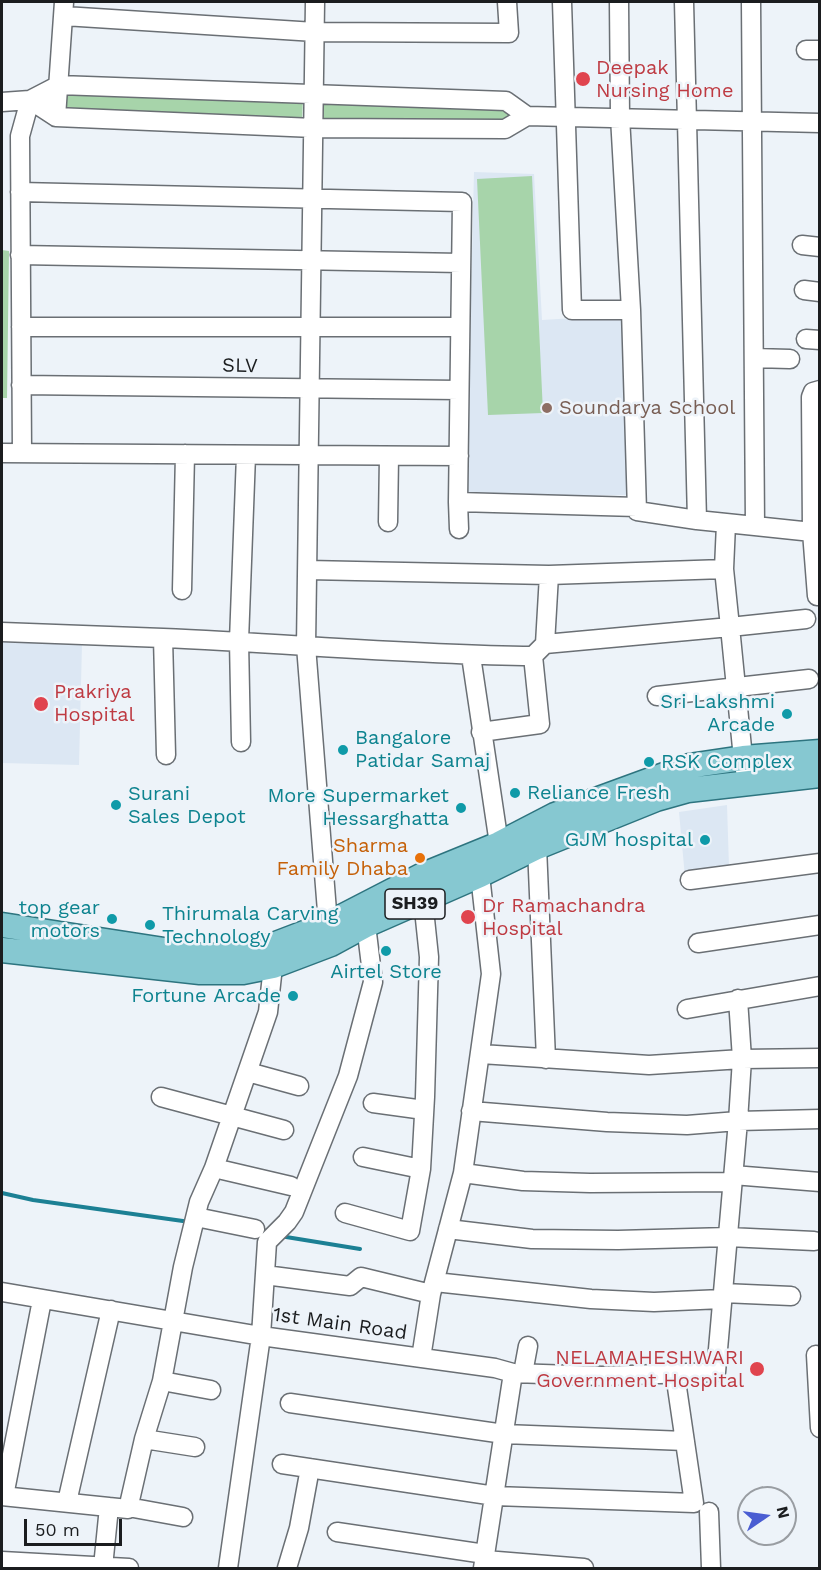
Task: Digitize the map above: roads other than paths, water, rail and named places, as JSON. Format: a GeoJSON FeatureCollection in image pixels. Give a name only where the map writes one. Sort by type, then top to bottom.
{"type":"FeatureCollection","features":[{"type":"Feature","properties":{"kind":"main road"},"geometry":{"type":"LineString","coordinates":[[2,925],[203,956],[247,955],[328,924],[423,875],[499,844],[555,815],[689,766],[743,758],[819,752]]}},
{"type":"Feature","properties":{"kind":"main road","name":"SH39"},"geometry":{"type":"LineString","coordinates":[[2,950],[200,972],[243,972],[273,966],[331,944],[366,925],[480,875],[537,847],[656,799],[688,790],[819,776]]}},
{"type":"Feature","properties":{"kind":"street"},"geometry":{"type":"LineString","coordinates":[[315,2],[306,646],[328,924]]}},
{"type":"Feature","properties":{"kind":"street"},"geometry":{"type":"LineString","coordinates":[[56,117],[64,9],[315,32],[509,33],[507,2]]}},
{"type":"Feature","properties":{"kind":"street"},"geometry":{"type":"LineString","coordinates":[[562,2],[572,310],[631,310]]}},
{"type":"Feature","properties":{"kind":"street"},"geometry":{"type":"LineString","coordinates":[[619,2],[620,117],[631,310],[637,511],[726,524],[816,532]]}},
{"type":"Feature","properties":{"kind":"street"},"geometry":{"type":"LineString","coordinates":[[684,2],[697,520]]}},
{"type":"Feature","properties":{"kind":"street"},"geometry":{"type":"LineString","coordinates":[[751,2],[755,526]]}},
{"type":"Feature","properties":{"kind":"street"},"geometry":{"type":"LineString","coordinates":[[2,102],[30,100],[59,85],[506,101],[527,116]]}},
{"type":"Feature","properties":{"kind":"street"},"geometry":{"type":"LineString","coordinates":[[30,100],[56,117],[314,128],[505,129],[527,116],[819,123]]}},
{"type":"Feature","properties":{"kind":"street"},"geometry":{"type":"LineString","coordinates":[[22,453],[20,136],[30,100]]}},
{"type":"Feature","properties":{"kind":"street"},"geometry":{"type":"LineString","coordinates":[[20,192],[462,202],[459,529]]}},
{"type":"Feature","properties":{"kind":"street"},"geometry":{"type":"LineString","coordinates":[[20,255],[461,263]]}},
{"type":"Feature","properties":{"kind":"street"},"geometry":{"type":"LineString","coordinates":[[21,327],[460,327]]}},
{"type":"Feature","properties":{"kind":"street"},"geometry":{"type":"LineString","coordinates":[[754,358],[790,359]]}},
{"type":"Feature","properties":{"kind":"street","name":"SLV"},"geometry":{"type":"LineString","coordinates":[[21,385],[459,390]]}},
{"type":"Feature","properties":{"kind":"street"},"geometry":{"type":"LineString","coordinates":[[817,596],[810,397],[813,392],[819,390]]}},
{"type":"Feature","properties":{"kind":"street"},"geometry":{"type":"LineString","coordinates":[[2,453],[459,456]]}},
{"type":"Feature","properties":{"kind":"street"},"geometry":{"type":"LineString","coordinates":[[182,590],[185,454]]}},
{"type":"Feature","properties":{"kind":"street"},"geometry":{"type":"LineString","coordinates":[[241,742],[239,641],[246,455]]}},
{"type":"Feature","properties":{"kind":"street"},"geometry":{"type":"LineString","coordinates":[[388,522],[389,456]]}},
{"type":"Feature","properties":{"kind":"street"},"geometry":{"type":"LineString","coordinates":[[458,502],[637,507]]}},
{"type":"Feature","properties":{"kind":"street"},"geometry":{"type":"LineString","coordinates":[[726,524],[724,569],[747,782]]}},
{"type":"Feature","properties":{"kind":"street"},"geometry":{"type":"LineString","coordinates":[[308,570],[549,575],[724,569]]}},
{"type":"Feature","properties":{"kind":"street"},"geometry":{"type":"LineString","coordinates":[[481,732],[540,724],[539,650],[549,575]]}},
{"type":"Feature","properties":{"kind":"street"},"geometry":{"type":"LineString","coordinates":[[2,632],[239,641],[471,656],[806,619]]}},
{"type":"Feature","properties":{"kind":"street"},"geometry":{"type":"LineString","coordinates":[[163,638],[165,755]]}},
{"type":"Feature","properties":{"kind":"street"},"geometry":{"type":"LineString","coordinates":[[471,656],[499,844]]}},
{"type":"Feature","properties":{"kind":"street"},"geometry":{"type":"LineString","coordinates":[[657,696],[809,679]]}},
{"type":"Feature","properties":{"kind":"street"},"geometry":{"type":"LineString","coordinates":[[537,847],[546,1059]]}},
{"type":"Feature","properties":{"kind":"street"},"geometry":{"type":"LineString","coordinates":[[690,880],[819,863]]}},
{"type":"Feature","properties":{"kind":"street"},"geometry":{"type":"LineString","coordinates":[[421,1358],[433,1288],[463,1173],[491,974],[480,875]]}},
{"type":"Feature","properties":{"kind":"street"},"geometry":{"type":"LineString","coordinates":[[345,1213],[410,1231],[422,1169],[429,957],[423,900]]}},
{"type":"Feature","properties":{"kind":"street"},"geometry":{"type":"LineString","coordinates":[[228,1569],[261,1336],[267,1242],[288,1222],[294,1212],[348,1076],[373,982],[366,925]]}},
{"type":"Feature","properties":{"kind":"street"},"geometry":{"type":"LineString","coordinates":[[698,943],[819,925]]}},
{"type":"Feature","properties":{"kind":"street"},"geometry":{"type":"LineString","coordinates":[[128,1507],[144,1439],[162,1381],[172,1321],[199,1202],[233,1116],[267,1012],[273,966]]}},
{"type":"Feature","properties":{"kind":"street"},"geometry":{"type":"LineString","coordinates":[[687,1009],[819,986]]}},
{"type":"Feature","properties":{"kind":"street"},"geometry":{"type":"LineString","coordinates":[[723,1296],[742,1059],[738,999]]}},
{"type":"Feature","properties":{"kind":"street"},"geometry":{"type":"LineString","coordinates":[[481,1054],[649,1065],[742,1059],[819,1058]]}},
{"type":"Feature","properties":{"kind":"street"},"geometry":{"type":"LineString","coordinates":[[248,1072],[300,1086]]}},
{"type":"Feature","properties":{"kind":"street"},"geometry":{"type":"LineString","coordinates":[[161,1097],[284,1130]]}},
{"type":"Feature","properties":{"kind":"street"},"geometry":{"type":"LineString","coordinates":[[373,1103],[424,1110]]}},
{"type":"Feature","properties":{"kind":"street"},"geometry":{"type":"LineString","coordinates":[[471,1111],[607,1122],[687,1125],[819,1119]]}},
{"type":"Feature","properties":{"kind":"street"},"geometry":{"type":"LineString","coordinates":[[363,1157],[422,1169]]}},
{"type":"Feature","properties":{"kind":"street"},"geometry":{"type":"LineString","coordinates":[[214,1168],[291,1186]]}},
{"type":"Feature","properties":{"kind":"street"},"geometry":{"type":"LineString","coordinates":[[463,1173],[534,1181],[732,1178],[819,1182]]}},
{"type":"Feature","properties":{"kind":"street"},"geometry":{"type":"LineString","coordinates":[[195,1217],[255,1229]]}},
{"type":"Feature","properties":{"kind":"street"},"geometry":{"type":"LineString","coordinates":[[448,1228],[532,1239],[618,1240],[728,1237],[814,1241]]}},
{"type":"Feature","properties":{"kind":"street"},"geometry":{"type":"LineString","coordinates":[[265,1275],[350,1286],[361,1277],[433,1288],[654,1302],[723,1296],[791,1296]]}},
{"type":"Feature","properties":{"kind":"street","name":"1st Main Road"},"geometry":{"type":"LineString","coordinates":[[2,1292],[261,1336],[518,1373],[602,1376],[716,1372],[723,1296]]}},
{"type":"Feature","properties":{"kind":"street"},"geometry":{"type":"LineString","coordinates":[[42,1300],[3,1496],[128,1509],[128,1507],[183,1516]]}},
{"type":"Feature","properties":{"kind":"street"},"geometry":{"type":"LineString","coordinates":[[67,1502],[111,1310]]}},
{"type":"Feature","properties":{"kind":"street"},"geometry":{"type":"LineString","coordinates":[[484,1561],[504,1434],[518,1373],[528,1346]]}},
{"type":"Feature","properties":{"kind":"street"},"geometry":{"type":"LineString","coordinates":[[816,1355],[819,1428]]}},
{"type":"Feature","properties":{"kind":"street"},"geometry":{"type":"LineString","coordinates":[[282,1464],[495,1496],[694,1503],[675,1374]]}},
{"type":"Feature","properties":{"kind":"street"},"geometry":{"type":"LineString","coordinates":[[162,1381],[211,1390]]}},
{"type":"Feature","properties":{"kind":"street"},"geometry":{"type":"LineString","coordinates":[[290,1403],[504,1434],[685,1441]]}},
{"type":"Feature","properties":{"kind":"street"},"geometry":{"type":"LineString","coordinates":[[144,1439],[195,1447]]}},
{"type":"Feature","properties":{"kind":"street"},"geometry":{"type":"LineString","coordinates":[[287,1569],[299,1528],[310,1468]]}},
{"type":"Feature","properties":{"kind":"street"},"geometry":{"type":"LineString","coordinates":[[103,1567],[109,1507]]}},
{"type":"Feature","properties":{"kind":"street"},"geometry":{"type":"LineString","coordinates":[[709,1512],[711,1569]]}},
{"type":"Feature","properties":{"kind":"street"},"geometry":{"type":"LineString","coordinates":[[337,1532],[484,1561],[584,1569]]}},
{"type":"Feature","properties":{"kind":"street"},"geometry":{"type":"LineString","coordinates":[[2,1561],[129,1569]]}},
{"type":"Feature","properties":{"kind":"waterway"},"geometry":{"type":"LineString","coordinates":[[2,1193],[33,1200],[190,1222]]}},
{"type":"Feature","properties":{"kind":"waterway"},"geometry":{"type":"LineString","coordinates":[[280,1236],[360,1249]]}},
{"type":"Feature","properties":{"kind":"place","name":"Deepak Nursing Home"},"geometry":{"type":"Point","coordinates":[583,79]}},
{"type":"Feature","properties":{"kind":"place","name":"Soundarya School"},"geometry":{"type":"Point","coordinates":[547,408]}},
{"type":"Feature","properties":{"kind":"place","name":"Prakriya Hospital"},"geometry":{"type":"Point","coordinates":[41,704]}},
{"type":"Feature","properties":{"kind":"place","name":"Sri Lakshmi Arcade"},"geometry":{"type":"Point","coordinates":[787,714]}},
{"type":"Feature","properties":{"kind":"place","name":"Bangalore Patidar Samaj"},"geometry":{"type":"Point","coordinates":[343,750]}},
{"type":"Feature","properties":{"kind":"place","name":"RSK Complex"},"geometry":{"type":"Point","coordinates":[649,762]}},
{"type":"Feature","properties":{"kind":"place","name":"Reliance Fresh"},"geometry":{"type":"Point","coordinates":[515,793]}},
{"type":"Feature","properties":{"kind":"place","name":"Surani Sales Depot"},"geometry":{"type":"Point","coordinates":[116,805]}},
{"type":"Feature","properties":{"kind":"place","name":"More Supermarket Hessarghatta"},"geometry":{"type":"Point","coordinates":[461,808]}},
{"type":"Feature","properties":{"kind":"place","name":"GJM hospital"},"geometry":{"type":"Point","coordinates":[705,840]}},
{"type":"Feature","properties":{"kind":"place","name":"Sharma Family Dhaba"},"geometry":{"type":"Point","coordinates":[420,858]}},
{"type":"Feature","properties":{"kind":"place","name":"Dr Ramachandra Hospital"},"geometry":{"type":"Point","coordinates":[468,917]}},
{"type":"Feature","properties":{"kind":"place","name":"top gear motors"},"geometry":{"type":"Point","coordinates":[112,919]}},
{"type":"Feature","properties":{"kind":"place","name":"Thirumala Carving Technology"},"geometry":{"type":"Point","coordinates":[150,925]}},
{"type":"Feature","properties":{"kind":"place","name":"Airtel Store"},"geometry":{"type":"Point","coordinates":[386,951]}},
{"type":"Feature","properties":{"kind":"place","name":"Fortune Arcade"},"geometry":{"type":"Point","coordinates":[293,996]}},
{"type":"Feature","properties":{"kind":"place","name":"NELAMAHESHWARI Government Hospital"},"geometry":{"type":"Point","coordinates":[757,1369]}}]}
